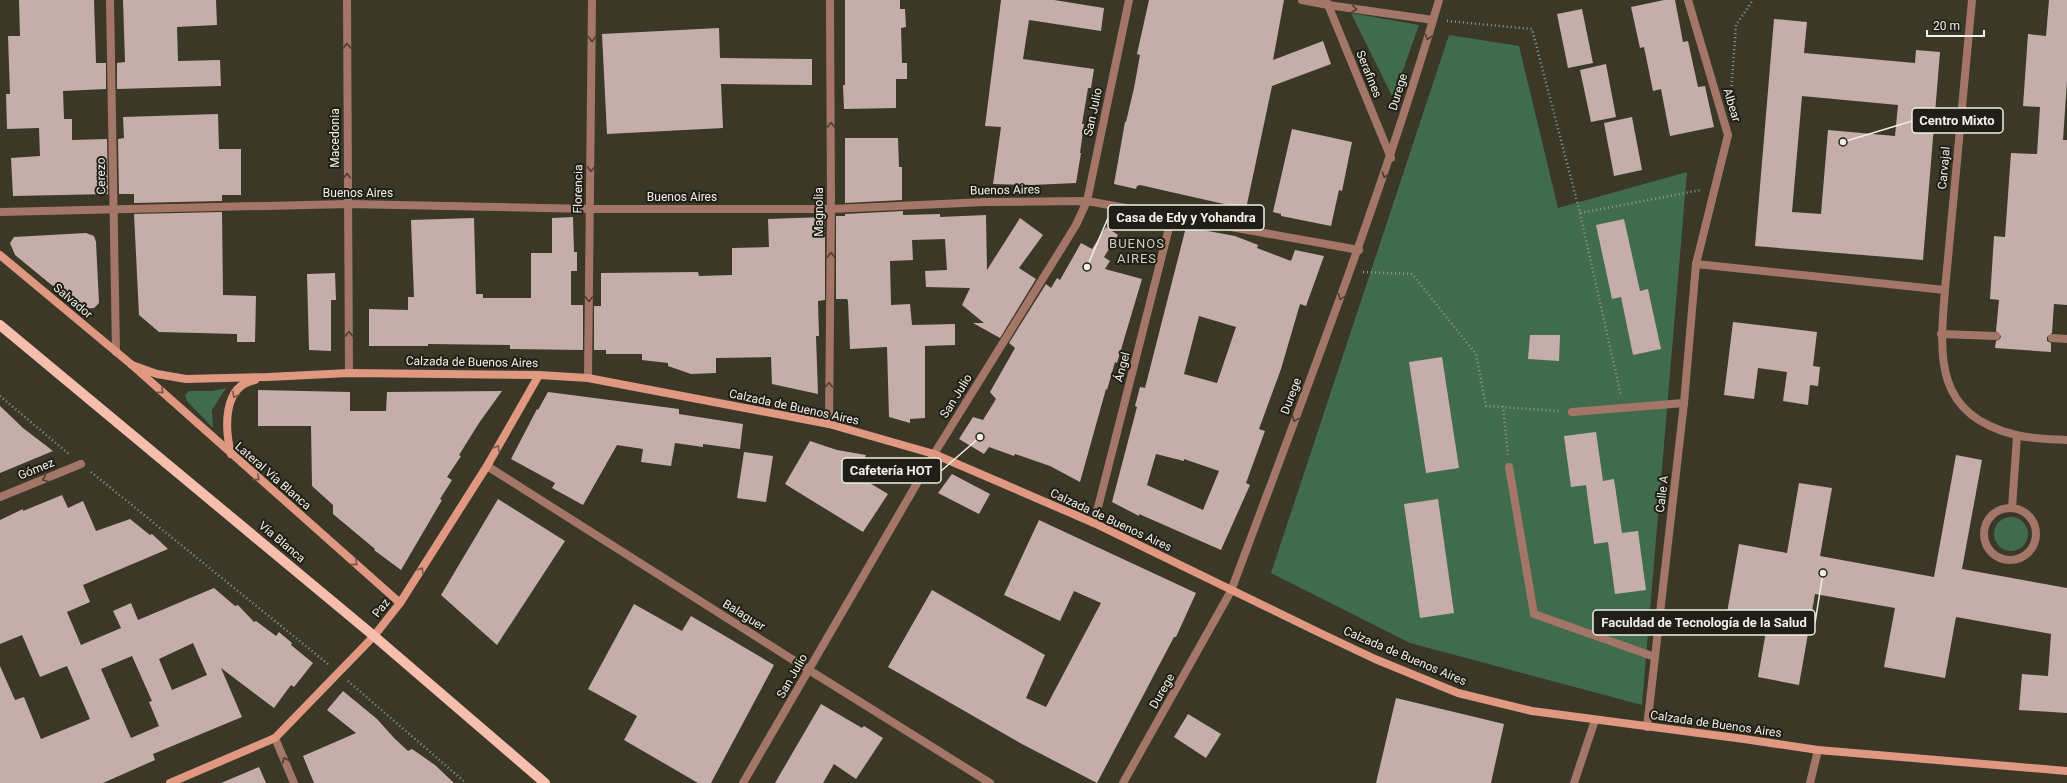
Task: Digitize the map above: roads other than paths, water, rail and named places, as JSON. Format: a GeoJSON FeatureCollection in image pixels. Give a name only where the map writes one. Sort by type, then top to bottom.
{"type":"FeatureCollection","features":[{"type":"Feature","properties":{"kind":"main road","name":"Vía Blanca"},"geometry":{"type":"LineString","coordinates":[[0,325],[374,636],[545,783]]}},
{"type":"Feature","properties":{"kind":"street","name":"Cerezo"},"geometry":{"type":"LineString","coordinates":[[110,0],[116,352]]}},
{"type":"Feature","properties":{"kind":"street","name":"Macedonia"},"geometry":{"type":"LineString","coordinates":[[347,0],[349,373]]}},
{"type":"Feature","properties":{"kind":"street","name":"Florencia"},"geometry":{"type":"LineString","coordinates":[[588,378],[592,0]]}},
{"type":"Feature","properties":{"kind":"street","name":"Magnolia"},"geometry":{"type":"LineString","coordinates":[[829,424],[831,209],[830,0]]}},
{"type":"Feature","properties":{"kind":"street","name":"San Julio"},"geometry":{"type":"LineString","coordinates":[[743,783],[934,454],[1076,225],[1087,201],[1129,0]]}},
{"type":"Feature","properties":{"kind":"street"},"geometry":{"type":"LineString","coordinates":[[1302,0],[1433,20]]}},
{"type":"Feature","properties":{"kind":"street","name":"Durege"},"geometry":{"type":"LineString","coordinates":[[1123,783],[1231,591],[1359,250],[1391,158],[1439,0]]}},
{"type":"Feature","properties":{"kind":"street","name":"Albear"},"geometry":{"type":"LineString","coordinates":[[1688,0],[1728,134],[1696,264]]}},
{"type":"Feature","properties":{"kind":"street","name":"Carvajal"},"geometry":{"type":"LineString","coordinates":[[1972,0],[1941,334],[1943,363],[1955,399],[1981,420],[1996,429],[2017,436],[2067,440]]}},
{"type":"Feature","properties":{"kind":"street","name":"Serafines"},"geometry":{"type":"LineString","coordinates":[[1327,3],[1391,158]]}},
{"type":"Feature","properties":{"kind":"street","name":"Buenos Aires"},"geometry":{"type":"LineString","coordinates":[[0,212],[348,204],[590,209],[831,209],[985,202],[1087,201],[1359,250]]}},
{"type":"Feature","properties":{"kind":"street","name":"Ángel"},"geometry":{"type":"LineString","coordinates":[[1094,523],[1172,216]]}},
{"type":"Feature","properties":{"kind":"street","name":"Salvador"},"geometry":{"type":"LineString","coordinates":[[0,255],[132,365]]}},
{"type":"Feature","properties":{"kind":"street"},"geometry":{"type":"LineString","coordinates":[[1696,264],[1945,290]]}},
{"type":"Feature","properties":{"kind":"street","name":"Calle A"},"geometry":{"type":"LineString","coordinates":[[1647,727],[1684,403],[1696,264]]}},
{"type":"Feature","properties":{"kind":"street"},"geometry":{"type":"LineString","coordinates":[[1941,334],[1996,336]]}},
{"type":"Feature","properties":{"kind":"street"},"geometry":{"type":"LineString","coordinates":[[2052,338],[2067,339]]}},
{"type":"Feature","properties":{"kind":"street","name":"Calzada de Buenos Aires"},"geometry":{"type":"LineString","coordinates":[[132,365],[158,374],[186,379],[268,378],[349,373],[539,375],[588,378],[829,424],[934,454],[1094,523],[1231,591],[1376,659],[1458,693],[1532,711],[1818,750],[2067,771]]}},
{"type":"Feature","properties":{"kind":"street","name":"Lateral Vía Blanca"},"geometry":{"type":"LineString","coordinates":[[132,365],[400,603]]}},
{"type":"Feature","properties":{"kind":"street","name":"Paz"},"geometry":{"type":"LineString","coordinates":[[170,783],[275,738],[339,674],[374,636],[400,603],[487,466],[539,375]]}},
{"type":"Feature","properties":{"kind":"street"},"geometry":{"type":"LineString","coordinates":[[231,454],[226,435],[226,418],[230,403],[240,387],[252,380],[268,378]]}},
{"type":"Feature","properties":{"kind":"street"},"geometry":{"type":"LineString","coordinates":[[1572,412],[1684,403]]}},
{"type":"Feature","properties":{"kind":"street"},"geometry":{"type":"LineString","coordinates":[[2012,508],[2017,436]]}},
{"type":"Feature","properties":{"kind":"street","name":"Gómez"},"geometry":{"type":"LineString","coordinates":[[0,497],[81,464]]}},
{"type":"Feature","properties":{"kind":"street","name":"Balaguer"},"geometry":{"type":"LineString","coordinates":[[487,466],[990,783]]}},
{"type":"Feature","properties":{"kind":"street"},"geometry":{"type":"LineString","coordinates":[[1509,467],[1534,614],[1655,657]]}},
{"type":"Feature","properties":{"kind":"street"},"geometry":{"type":"LineString","coordinates":[[2012,508],[2020,510],[2028,515],[2035,530],[2035,539],[2032,547],[2026,554],[2019,558],[2010,560],[1994,555],[1987,545],[1984,533],[1988,521],[1996,512],[2012,508]]}},
{"type":"Feature","properties":{"kind":"street"},"geometry":{"type":"LineString","coordinates":[[1574,783],[1595,720]]}},
{"type":"Feature","properties":{"kind":"street"},"geometry":{"type":"LineString","coordinates":[[275,738],[294,783]]}},
{"type":"Feature","properties":{"kind":"street"},"geometry":{"type":"LineString","coordinates":[[1810,783],[1818,750]]}},
{"type":"Feature","properties":{"kind":"place","name":"Centro Mixto"},"geometry":{"type":"Point","coordinates":[1843,142]}},
{"type":"Feature","properties":{"kind":"place","name":"Casa de Edy y Yohandra"},"geometry":{"type":"Point","coordinates":[1087,267]}},
{"type":"Feature","properties":{"kind":"place","name":"Cafetería HOT"},"geometry":{"type":"Point","coordinates":[980,437]}},
{"type":"Feature","properties":{"kind":"place","name":"Faculdad de Tecnología de la Salud"},"geometry":{"type":"Point","coordinates":[1823,573]}},
{"type":"Feature","properties":{"kind":"district","name":"BUENOS AIRES"},"geometry":{"type":"Point","coordinates":[1137,250]}}]}
